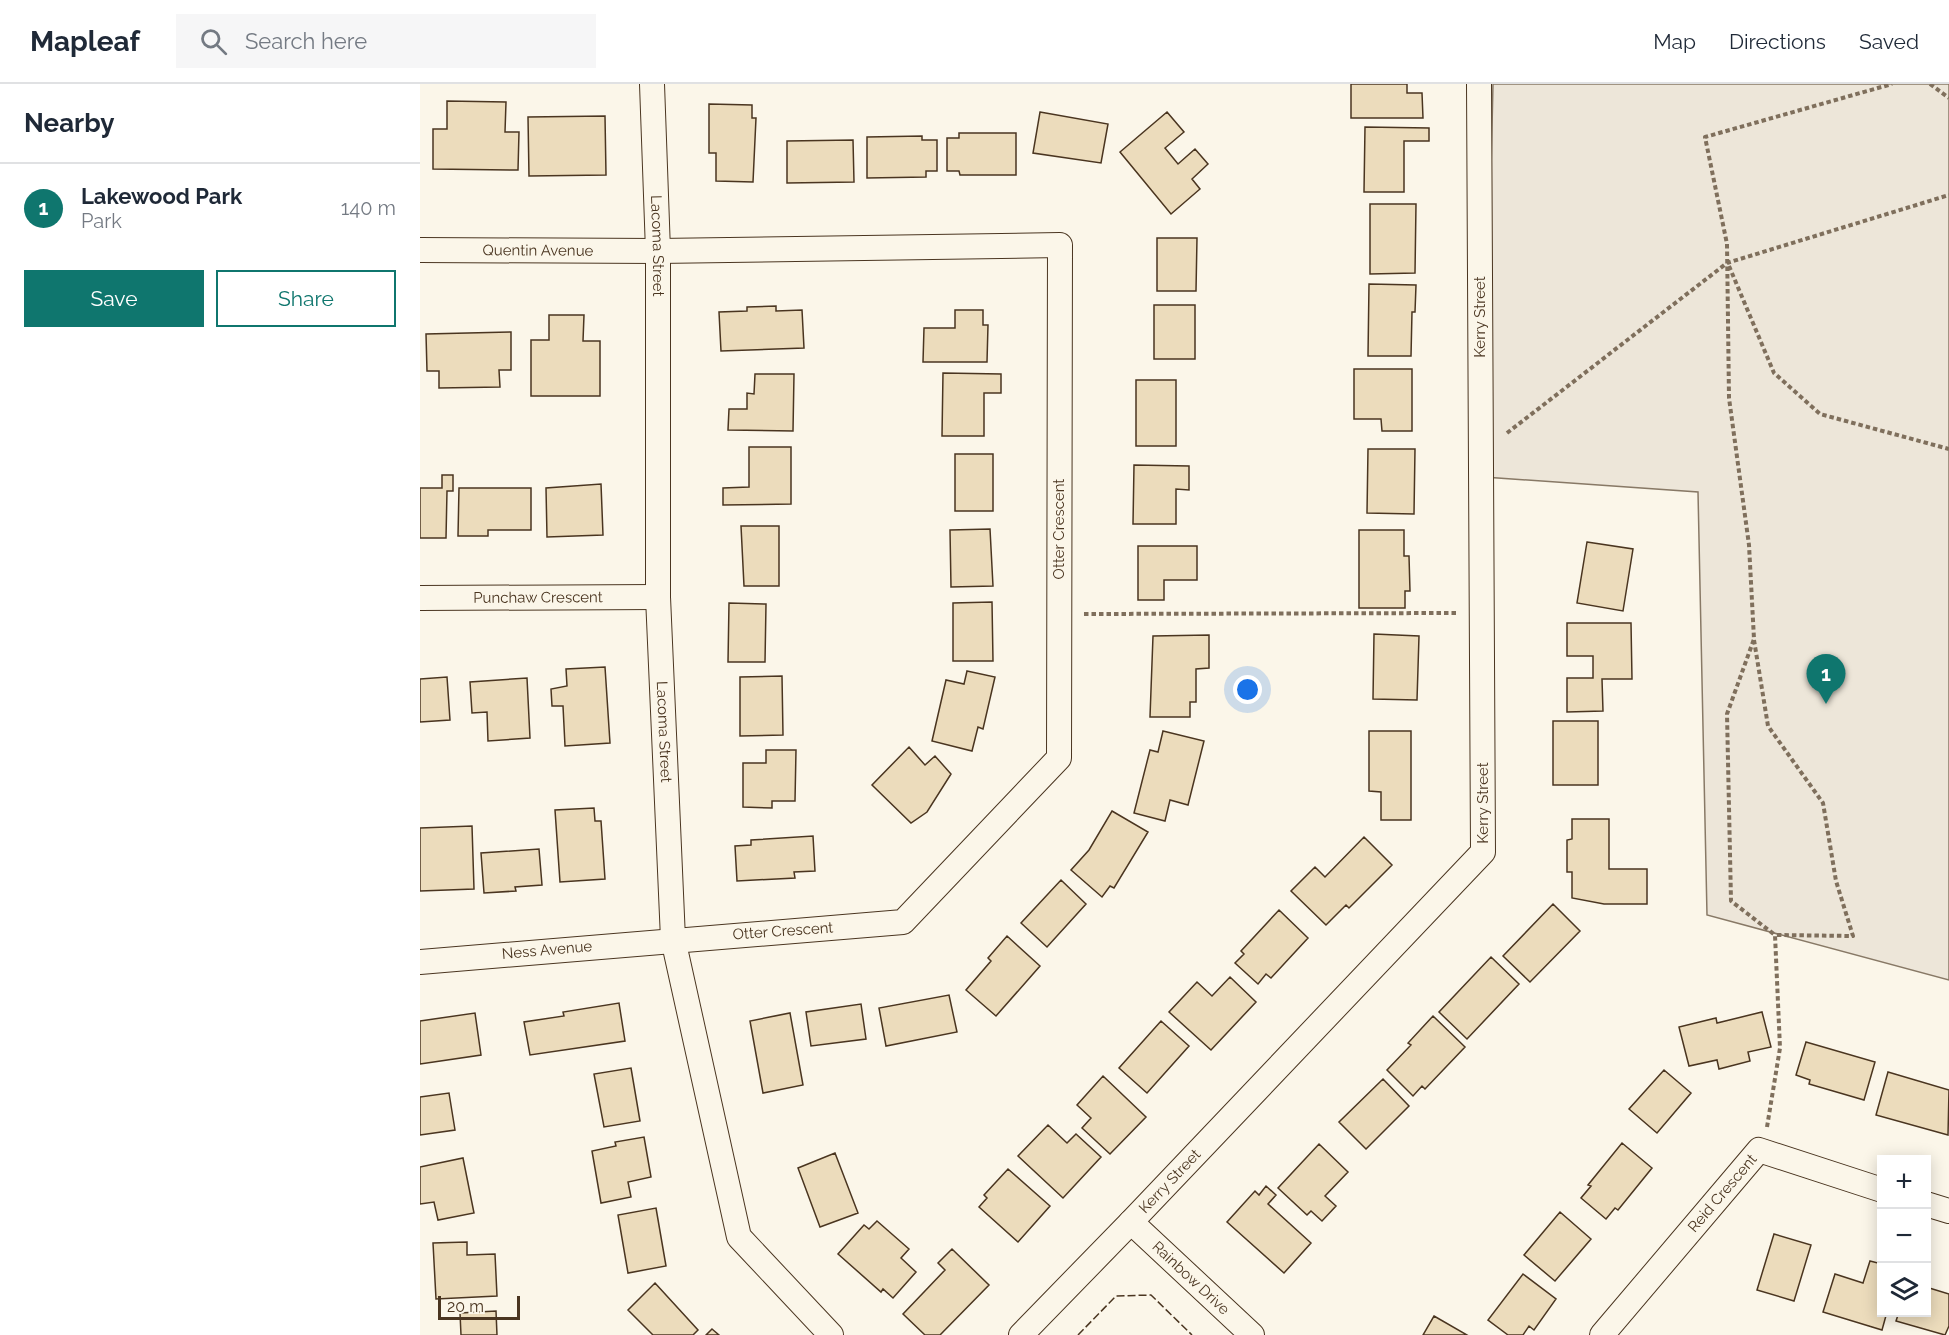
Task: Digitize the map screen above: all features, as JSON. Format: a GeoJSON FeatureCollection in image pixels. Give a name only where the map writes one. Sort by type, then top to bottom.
{"type":"FeatureCollection","features":[{"type":"Feature","properties":{"kind":"street","name":"Lacoma Street"},"geometry":{"type":"LineString","coordinates":[[652,84],[658,251],[658,597],[673,939],[739,1237],[831,1335]]}},
{"type":"Feature","properties":{"kind":"street","name":"Kerry Street"},"geometry":{"type":"LineString","coordinates":[[1020,1335],[1484,852],[1479,84]]}},
{"type":"Feature","properties":{"kind":"street","name":"Otter Crescent"},"geometry":{"type":"LineString","coordinates":[[658,251],[1060,245],[1059,758],[903,922],[673,939]]}},
{"type":"Feature","properties":{"kind":"street","name":"Quentin Avenue"},"geometry":{"type":"LineString","coordinates":[[420,250],[658,251]]}},
{"type":"Feature","properties":{"kind":"street","name":"Punchaw Crescent"},"geometry":{"type":"LineString","coordinates":[[420,598],[658,597]]}},
{"type":"Feature","properties":{"kind":"street","name":"Ness Avenue"},"geometry":{"type":"LineString","coordinates":[[420,962],[673,939]]}},
{"type":"Feature","properties":{"kind":"street","name":"Reid Crescent"},"geometry":{"type":"LineString","coordinates":[[1602,1335],[1759,1150],[1877,1189]]}},
{"type":"Feature","properties":{"kind":"street"},"geometry":{"type":"LineString","coordinates":[[1931,1206],[1949,1212]]}},
{"type":"Feature","properties":{"kind":"street","name":"Rainbow Drive"},"geometry":{"type":"LineString","coordinates":[[1131,1222],[1252,1335]]}},
{"type":"Feature","properties":{"kind":"path"},"geometry":{"type":"LineString","coordinates":[[1754,639],[1727,714],[1731,901],[1775,934],[1853,936],[1836,881],[1823,803],[1768,726],[1754,639],[1749,545],[1728,398],[1727,244],[1705,137],[1892,84]]}},
{"type":"Feature","properties":{"kind":"path"},"geometry":{"type":"LineString","coordinates":[[1930,84],[1949,98]]}},
{"type":"Feature","properties":{"kind":"path"},"geometry":{"type":"LineString","coordinates":[[1507,433],[1727,262],[1949,195]]}},
{"type":"Feature","properties":{"kind":"path"},"geometry":{"type":"LineString","coordinates":[[1727,262],[1774,373],[1820,414],[1949,449]]}},
{"type":"Feature","properties":{"kind":"path"},"geometry":{"type":"LineString","coordinates":[[1059,614],[1482,612]]}},
{"type":"Feature","properties":{"kind":"path"},"geometry":{"type":"LineString","coordinates":[[1759,1150],[1767,1127],[1780,1048],[1775,934]]}},
{"type":"Feature","properties":{"kind":"shaded area"},"geometry":{"type":"Polygon","coordinates":[[[1493,84],[1949,84],[1949,980],[1707,915],[1698,492],[1484,477],[1493,84]]]}},
{"type":"Feature","properties":{"kind":"building"},"geometry":{"type":"Polygon","coordinates":[[[1351,84],[1407,84],[1407,93],[1422,93],[1423,118],[1351,118],[1351,84]]]}},
{"type":"Feature","properties":{"kind":"building"},"geometry":{"type":"Polygon","coordinates":[[[447,101],[506,102],[505,132],[519,132],[518,170],[433,169],[433,129],[447,129],[447,101]]]}},
{"type":"Feature","properties":{"kind":"building"},"geometry":{"type":"Polygon","coordinates":[[[709,104],[752,105],[752,118],[756,118],[753,182],[716,181],[716,153],[709,153],[709,104]]]}},
{"type":"Feature","properties":{"kind":"building"},"geometry":{"type":"Polygon","coordinates":[[[1040,112],[1108,124],[1101,163],[1033,153],[1040,112]]]}},
{"type":"Feature","properties":{"kind":"building"},"geometry":{"type":"Polygon","coordinates":[[[1167,112],[1184,132],[1165,148],[1178,164],[1195,149],[1208,164],[1192,179],[1200,189],[1171,214],[1120,152],[1167,112]]]}},
{"type":"Feature","properties":{"kind":"building"},"geometry":{"type":"Polygon","coordinates":[[[605,116],[606,175],[529,176],[528,117],[605,116]]]}},
{"type":"Feature","properties":{"kind":"building"},"geometry":{"type":"Polygon","coordinates":[[[1365,127],[1429,128],[1429,141],[1404,141],[1404,192],[1364,192],[1365,127]]]}},
{"type":"Feature","properties":{"kind":"building"},"geometry":{"type":"Polygon","coordinates":[[[959,133],[1016,133],[1016,175],[960,175],[959,171],[947,171],[947,138],[959,138],[959,133]]]}},
{"type":"Feature","properties":{"kind":"building"},"geometry":{"type":"Polygon","coordinates":[[[922,136],[922,140],[937,140],[937,171],[926,171],[926,177],[867,178],[867,137],[922,136]]]}},
{"type":"Feature","properties":{"kind":"building"},"geometry":{"type":"Polygon","coordinates":[[[853,140],[854,182],[787,183],[787,141],[853,140]]]}},
{"type":"Feature","properties":{"kind":"building"},"geometry":{"type":"Polygon","coordinates":[[[1370,204],[1416,204],[1415,273],[1370,274],[1370,204]]]}},
{"type":"Feature","properties":{"kind":"building"},"geometry":{"type":"Polygon","coordinates":[[[1157,238],[1197,238],[1196,291],[1157,291],[1157,238]]]}},
{"type":"Feature","properties":{"kind":"building"},"geometry":{"type":"Polygon","coordinates":[[[1369,284],[1416,285],[1415,312],[1412,312],[1411,356],[1368,356],[1369,284]]]}},
{"type":"Feature","properties":{"kind":"building"},"geometry":{"type":"Polygon","coordinates":[[[1154,305],[1195,305],[1195,359],[1154,359],[1154,305]]]}},
{"type":"Feature","properties":{"kind":"building"},"geometry":{"type":"Polygon","coordinates":[[[776,306],[776,311],[802,310],[804,348],[721,351],[719,312],[747,311],[747,307],[776,306]]]}},
{"type":"Feature","properties":{"kind":"building"},"geometry":{"type":"Polygon","coordinates":[[[955,310],[983,310],[983,325],[988,325],[987,362],[923,362],[924,328],[955,328],[955,310]]]}},
{"type":"Feature","properties":{"kind":"building"},"geometry":{"type":"Polygon","coordinates":[[[549,315],[584,315],[583,341],[600,341],[600,396],[531,396],[531,340],[549,340],[549,315]]]}},
{"type":"Feature","properties":{"kind":"building"},"geometry":{"type":"Polygon","coordinates":[[[511,332],[511,370],[499,370],[500,387],[439,388],[439,371],[427,371],[426,334],[511,332]]]}},
{"type":"Feature","properties":{"kind":"building"},"geometry":{"type":"Polygon","coordinates":[[[1354,369],[1412,369],[1412,431],[1382,431],[1381,419],[1354,419],[1354,369]]]}},
{"type":"Feature","properties":{"kind":"building"},"geometry":{"type":"Polygon","coordinates":[[[943,373],[1001,374],[1001,393],[984,393],[984,436],[942,436],[943,373]]]}},
{"type":"Feature","properties":{"kind":"building"},"geometry":{"type":"Polygon","coordinates":[[[755,374],[794,374],[793,431],[728,430],[729,409],[747,409],[747,393],[754,394],[755,374]]]}},
{"type":"Feature","properties":{"kind":"building"},"geometry":{"type":"Polygon","coordinates":[[[1136,380],[1176,380],[1176,446],[1136,446],[1136,380]]]}},
{"type":"Feature","properties":{"kind":"building"},"geometry":{"type":"Polygon","coordinates":[[[749,447],[791,447],[791,504],[723,505],[723,488],[749,487],[749,447]]]}},
{"type":"Feature","properties":{"kind":"building"},"geometry":{"type":"Polygon","coordinates":[[[1368,449],[1415,449],[1414,514],[1367,513],[1368,449]]]}},
{"type":"Feature","properties":{"kind":"building"},"geometry":{"type":"Polygon","coordinates":[[[955,454],[993,454],[993,511],[955,511],[955,454]]]}},
{"type":"Feature","properties":{"kind":"building"},"geometry":{"type":"Polygon","coordinates":[[[1134,465],[1189,466],[1189,490],[1176,489],[1176,524],[1133,524],[1134,465]]]}},
{"type":"Feature","properties":{"kind":"building"},"geometry":{"type":"Polygon","coordinates":[[[442,475],[453,475],[453,491],[447,491],[446,538],[420,538],[420,488],[442,488],[442,475]]]}},
{"type":"Feature","properties":{"kind":"building"},"geometry":{"type":"Polygon","coordinates":[[[601,484],[603,535],[547,537],[546,488],[601,484]]]}},
{"type":"Feature","properties":{"kind":"building"},"geometry":{"type":"Polygon","coordinates":[[[459,488],[531,488],[531,530],[488,530],[488,536],[458,536],[459,488]]]}},
{"type":"Feature","properties":{"kind":"building"},"geometry":{"type":"Polygon","coordinates":[[[741,526],[779,526],[779,586],[744,586],[741,526]]]}},
{"type":"Feature","properties":{"kind":"building"},"geometry":{"type":"Polygon","coordinates":[[[990,529],[993,586],[951,587],[950,530],[990,529]]]}},
{"type":"Feature","properties":{"kind":"building"},"geometry":{"type":"Polygon","coordinates":[[[1359,530],[1404,530],[1404,556],[1409,556],[1410,591],[1405,591],[1405,608],[1359,608],[1359,530]]]}},
{"type":"Feature","properties":{"kind":"building"},"geometry":{"type":"Polygon","coordinates":[[[1587,542],[1633,549],[1623,611],[1577,603],[1587,542]]]}},
{"type":"Feature","properties":{"kind":"building"},"geometry":{"type":"Polygon","coordinates":[[[1138,546],[1197,546],[1197,580],[1164,580],[1164,600],[1138,600],[1138,546]]]}},
{"type":"Feature","properties":{"kind":"building"},"geometry":{"type":"Polygon","coordinates":[[[992,602],[993,661],[953,661],[953,603],[992,602]]]}},
{"type":"Feature","properties":{"kind":"building"},"geometry":{"type":"Polygon","coordinates":[[[729,603],[766,604],[765,662],[728,662],[729,603]]]}},
{"type":"Feature","properties":{"kind":"building"},"geometry":{"type":"Polygon","coordinates":[[[1567,623],[1631,623],[1632,679],[1602,679],[1603,711],[1567,712],[1567,678],[1593,678],[1593,656],[1567,656],[1567,623]]]}},
{"type":"Feature","properties":{"kind":"building"},"geometry":{"type":"Polygon","coordinates":[[[1374,634],[1419,636],[1417,700],[1373,699],[1374,634]]]}},
{"type":"Feature","properties":{"kind":"building"},"geometry":{"type":"Polygon","coordinates":[[[1209,635],[1209,668],[1196,669],[1196,702],[1190,702],[1190,717],[1150,717],[1153,636],[1209,635]]]}},
{"type":"Feature","properties":{"kind":"building"},"geometry":{"type":"Polygon","coordinates":[[[605,667],[610,743],[565,746],[563,706],[552,706],[551,689],[567,686],[566,669],[605,667]]]}},
{"type":"Feature","properties":{"kind":"building"},"geometry":{"type":"Polygon","coordinates":[[[967,671],[995,677],[983,729],[978,727],[972,751],[932,741],[946,680],[964,684],[967,671]]]}},
{"type":"Feature","properties":{"kind":"building"},"geometry":{"type":"Polygon","coordinates":[[[782,676],[783,735],[740,736],[740,677],[782,676]]]}},
{"type":"Feature","properties":{"kind":"building"},"geometry":{"type":"Polygon","coordinates":[[[447,677],[450,720],[420,722],[420,679],[447,677]]]}},
{"type":"Feature","properties":{"kind":"building"},"geometry":{"type":"Polygon","coordinates":[[[527,678],[530,738],[488,741],[487,712],[472,713],[470,682],[527,678]]]}},
{"type":"Feature","properties":{"kind":"building"},"geometry":{"type":"Polygon","coordinates":[[[1553,721],[1598,721],[1598,785],[1553,785],[1553,721]]]}},
{"type":"Feature","properties":{"kind":"building"},"geometry":{"type":"Polygon","coordinates":[[[1163,731],[1204,741],[1188,805],[1170,800],[1165,821],[1134,813],[1150,750],[1158,752],[1163,731]]]}},
{"type":"Feature","properties":{"kind":"building"},"geometry":{"type":"Polygon","coordinates":[[[1369,731],[1411,731],[1411,820],[1381,820],[1381,792],[1369,791],[1369,731]]]}},
{"type":"Feature","properties":{"kind":"building"},"geometry":{"type":"Polygon","coordinates":[[[909,747],[925,765],[935,756],[951,774],[927,812],[911,823],[872,785],[909,747]]]}},
{"type":"Feature","properties":{"kind":"building"},"geometry":{"type":"Polygon","coordinates":[[[766,750],[796,750],[795,801],[772,801],[772,808],[743,807],[743,763],[766,763],[766,750]]]}},
{"type":"Feature","properties":{"kind":"building"},"geometry":{"type":"Polygon","coordinates":[[[594,808],[595,821],[601,821],[605,879],[560,882],[555,810],[594,808]]]}},
{"type":"Feature","properties":{"kind":"building"},"geometry":{"type":"Polygon","coordinates":[[[1112,811],[1148,832],[1114,888],[1110,886],[1102,897],[1071,870],[1089,850],[1112,811]]]}},
{"type":"Feature","properties":{"kind":"building"},"geometry":{"type":"Polygon","coordinates":[[[1572,819],[1609,819],[1609,869],[1647,869],[1647,904],[1604,904],[1572,898],[1572,872],[1567,872],[1567,840],[1572,839],[1572,819]]]}},
{"type":"Feature","properties":{"kind":"building"},"geometry":{"type":"Polygon","coordinates":[[[472,826],[474,889],[420,891],[420,828],[472,826]]]}},
{"type":"Feature","properties":{"kind":"building"},"geometry":{"type":"Polygon","coordinates":[[[813,836],[815,871],[794,872],[795,878],[737,881],[735,846],[751,845],[751,840],[813,836]]]}},
{"type":"Feature","properties":{"kind":"building"},"geometry":{"type":"Polygon","coordinates":[[[1364,837],[1392,865],[1349,908],[1346,905],[1326,925],[1291,891],[1315,867],[1325,877],[1364,837]]]}},
{"type":"Feature","properties":{"kind":"building"},"geometry":{"type":"Polygon","coordinates":[[[539,849],[542,885],[515,887],[516,891],[484,893],[481,853],[539,849]]]}},
{"type":"Feature","properties":{"kind":"building"},"geometry":{"type":"Polygon","coordinates":[[[1061,880],[1086,904],[1047,947],[1021,923],[1061,880]]]}},
{"type":"Feature","properties":{"kind":"building"},"geometry":{"type":"Polygon","coordinates":[[[1553,904],[1580,931],[1530,982],[1503,956],[1553,904]]]}},
{"type":"Feature","properties":{"kind":"building"},"geometry":{"type":"Polygon","coordinates":[[[1279,910],[1308,938],[1271,978],[1266,974],[1258,984],[1235,963],[1244,954],[1241,951],[1279,910]]]}},
{"type":"Feature","properties":{"kind":"building"},"geometry":{"type":"Polygon","coordinates":[[[1007,936],[1040,966],[996,1016],[966,990],[991,961],[988,958],[1007,936]]]}},
{"type":"Feature","properties":{"kind":"building"},"geometry":{"type":"Polygon","coordinates":[[[1491,957],[1519,984],[1467,1039],[1439,1012],[1491,957]]]}},
{"type":"Feature","properties":{"kind":"building"},"geometry":{"type":"Polygon","coordinates":[[[1230,977],[1256,1002],[1211,1050],[1169,1012],[1197,982],[1212,996],[1230,977]]]}},
{"type":"Feature","properties":{"kind":"building"},"geometry":{"type":"Polygon","coordinates":[[[949,995],[957,1032],[886,1046],[879,1008],[949,995]]]}},
{"type":"Feature","properties":{"kind":"building"},"geometry":{"type":"Polygon","coordinates":[[[619,1003],[625,1041],[530,1055],[524,1022],[564,1016],[563,1012],[619,1003]]]}},
{"type":"Feature","properties":{"kind":"building"},"geometry":{"type":"Polygon","coordinates":[[[861,1004],[866,1039],[811,1046],[806,1012],[861,1004]]]}},
{"type":"Feature","properties":{"kind":"building"},"geometry":{"type":"Polygon","coordinates":[[[1762,1012],[1771,1047],[1748,1052],[1750,1061],[1719,1069],[1717,1060],[1689,1066],[1679,1027],[1716,1018],[1717,1023],[1762,1012]]]}},
{"type":"Feature","properties":{"kind":"building"},"geometry":{"type":"Polygon","coordinates":[[[475,1013],[481,1055],[420,1064],[420,1021],[475,1013]]]}},
{"type":"Feature","properties":{"kind":"building"},"geometry":{"type":"Polygon","coordinates":[[[790,1013],[803,1085],[763,1093],[750,1021],[790,1013]]]}},
{"type":"Feature","properties":{"kind":"building"},"geometry":{"type":"Polygon","coordinates":[[[1433,1016],[1465,1047],[1425,1089],[1422,1086],[1413,1096],[1387,1070],[1411,1045],[1408,1043],[1433,1016]]]}},
{"type":"Feature","properties":{"kind":"building"},"geometry":{"type":"Polygon","coordinates":[[[1161,1021],[1189,1046],[1147,1093],[1119,1068],[1161,1021]]]}},
{"type":"Feature","properties":{"kind":"building"},"geometry":{"type":"Polygon","coordinates":[[[1806,1042],[1875,1062],[1864,1100],[1809,1084],[1810,1080],[1796,1075],[1806,1042]]]}},
{"type":"Feature","properties":{"kind":"building"},"geometry":{"type":"Polygon","coordinates":[[[631,1068],[640,1121],[604,1127],[594,1074],[631,1068]]]}},
{"type":"Feature","properties":{"kind":"building"},"geometry":{"type":"Polygon","coordinates":[[[1664,1070],[1691,1093],[1657,1133],[1629,1109],[1664,1070]]]}},
{"type":"Feature","properties":{"kind":"building"},"geometry":{"type":"Polygon","coordinates":[[[1888,1072],[1949,1090],[1948,1135],[1876,1115],[1888,1072]]]}},
{"type":"Feature","properties":{"kind":"building"},"geometry":{"type":"Polygon","coordinates":[[[1103,1076],[1146,1117],[1110,1154],[1082,1128],[1091,1118],[1077,1105],[1103,1076]]]}},
{"type":"Feature","properties":{"kind":"building"},"geometry":{"type":"Polygon","coordinates":[[[1383,1079],[1409,1106],[1366,1149],[1339,1122],[1383,1079]]]}},
{"type":"Feature","properties":{"kind":"building"},"geometry":{"type":"Polygon","coordinates":[[[449,1093],[455,1130],[420,1135],[420,1097],[449,1093]]]}},
{"type":"Feature","properties":{"kind":"building"},"geometry":{"type":"Polygon","coordinates":[[[1048,1125],[1067,1143],[1076,1134],[1101,1157],[1063,1198],[1018,1156],[1048,1125]]]}},
{"type":"Feature","properties":{"kind":"building"},"geometry":{"type":"Polygon","coordinates":[[[644,1137],[651,1177],[628,1182],[631,1197],[601,1203],[592,1151],[616,1146],[615,1142],[644,1137]]]}},
{"type":"Feature","properties":{"kind":"building"},"geometry":{"type":"Polygon","coordinates":[[[1622,1143],[1652,1168],[1618,1210],[1615,1208],[1606,1219],[1581,1198],[1591,1186],[1588,1185],[1622,1143]]]}},
{"type":"Feature","properties":{"kind":"building"},"geometry":{"type":"Polygon","coordinates":[[[1319,1144],[1348,1172],[1325,1196],[1336,1206],[1322,1221],[1311,1211],[1307,1215],[1278,1188],[1319,1144]]]}},
{"type":"Feature","properties":{"kind":"building"},"geometry":{"type":"Polygon","coordinates":[[[835,1153],[858,1213],[820,1227],[798,1168],[835,1153]]]}},
{"type":"Feature","properties":{"kind":"building"},"geometry":{"type":"Polygon","coordinates":[[[463,1158],[474,1213],[438,1220],[434,1202],[420,1204],[420,1167],[463,1158]]]}},
{"type":"Feature","properties":{"kind":"building"},"geometry":{"type":"Polygon","coordinates":[[[1008,1169],[1050,1206],[1018,1242],[979,1207],[987,1198],[984,1195],[1008,1169]]]}},
{"type":"Feature","properties":{"kind":"building"},"geometry":{"type":"Polygon","coordinates":[[[1266,1186],[1276,1195],[1268,1204],[1311,1243],[1284,1273],[1227,1222],[1255,1191],[1259,1195],[1266,1186]]]}},
{"type":"Feature","properties":{"kind":"building"},"geometry":{"type":"Polygon","coordinates":[[[656,1208],[666,1266],[628,1273],[618,1215],[656,1208]]]}},
{"type":"Feature","properties":{"kind":"building"},"geometry":{"type":"Polygon","coordinates":[[[1560,1212],[1591,1239],[1555,1281],[1524,1255],[1560,1212]]]}},
{"type":"Feature","properties":{"kind":"building"},"geometry":{"type":"Polygon","coordinates":[[[877,1221],[909,1249],[901,1258],[916,1272],[893,1298],[883,1289],[881,1292],[838,1254],[864,1225],[869,1229],[877,1221]]]}},
{"type":"Feature","properties":{"kind":"building"},"geometry":{"type":"Polygon","coordinates":[[[1774,1234],[1811,1245],[1794,1301],[1757,1290],[1774,1234]]]}},
{"type":"Feature","properties":{"kind":"building"},"geometry":{"type":"Polygon","coordinates":[[[467,1242],[467,1255],[495,1254],[497,1296],[436,1299],[433,1243],[467,1242]]]}},
{"type":"Feature","properties":{"kind":"building"},"geometry":{"type":"Polygon","coordinates":[[[952,1249],[989,1285],[940,1335],[925,1335],[903,1314],[945,1270],[938,1263],[952,1249]]]}},
{"type":"Feature","properties":{"kind":"building"},"geometry":{"type":"Polygon","coordinates":[[[1870,1261],[1877,1263],[1877,1317],[1886,1317],[1882,1330],[1823,1312],[1835,1274],[1863,1283],[1870,1261]]]}},
{"type":"Feature","properties":{"kind":"building"},"geometry":{"type":"Polygon","coordinates":[[[1523,1274],[1556,1299],[1534,1330],[1529,1326],[1523,1335],[1508,1335],[1488,1320],[1523,1274]]]}},
{"type":"Feature","properties":{"kind":"building"},"geometry":{"type":"Polygon","coordinates":[[[655,1283],[698,1330],[693,1335],[653,1335],[628,1310],[655,1283]]]}},
{"type":"Feature","properties":{"kind":"building"},"geometry":{"type":"Polygon","coordinates":[[[1931,1289],[1949,1294],[1949,1326],[1945,1335],[1896,1321],[1897,1317],[1931,1317],[1931,1289]]]}},
{"type":"Feature","properties":{"kind":"building"},"geometry":{"type":"Polygon","coordinates":[[[496,1311],[497,1335],[461,1335],[460,1313],[496,1311]]]}},
{"type":"Feature","properties":{"kind":"building"},"geometry":{"type":"Polygon","coordinates":[[[1434,1316],[1467,1335],[1423,1335],[1434,1316]]]}},
{"type":"Feature","properties":{"kind":"building"},"geometry":{"type":"Polygon","coordinates":[[[712,1329],[719,1335],[706,1335],[712,1329]]]}},
{"type":"Feature","properties":{"kind":"fence"},"geometry":{"type":"LineString","coordinates":[[1078,1335],[1116,1296],[1151,1295],[1192,1335]]}},
{"type":"Feature","properties":{"kind":"place","name":"Lakewood Park"},"geometry":{"type":"Point","coordinates":[1826,704]}}]}
